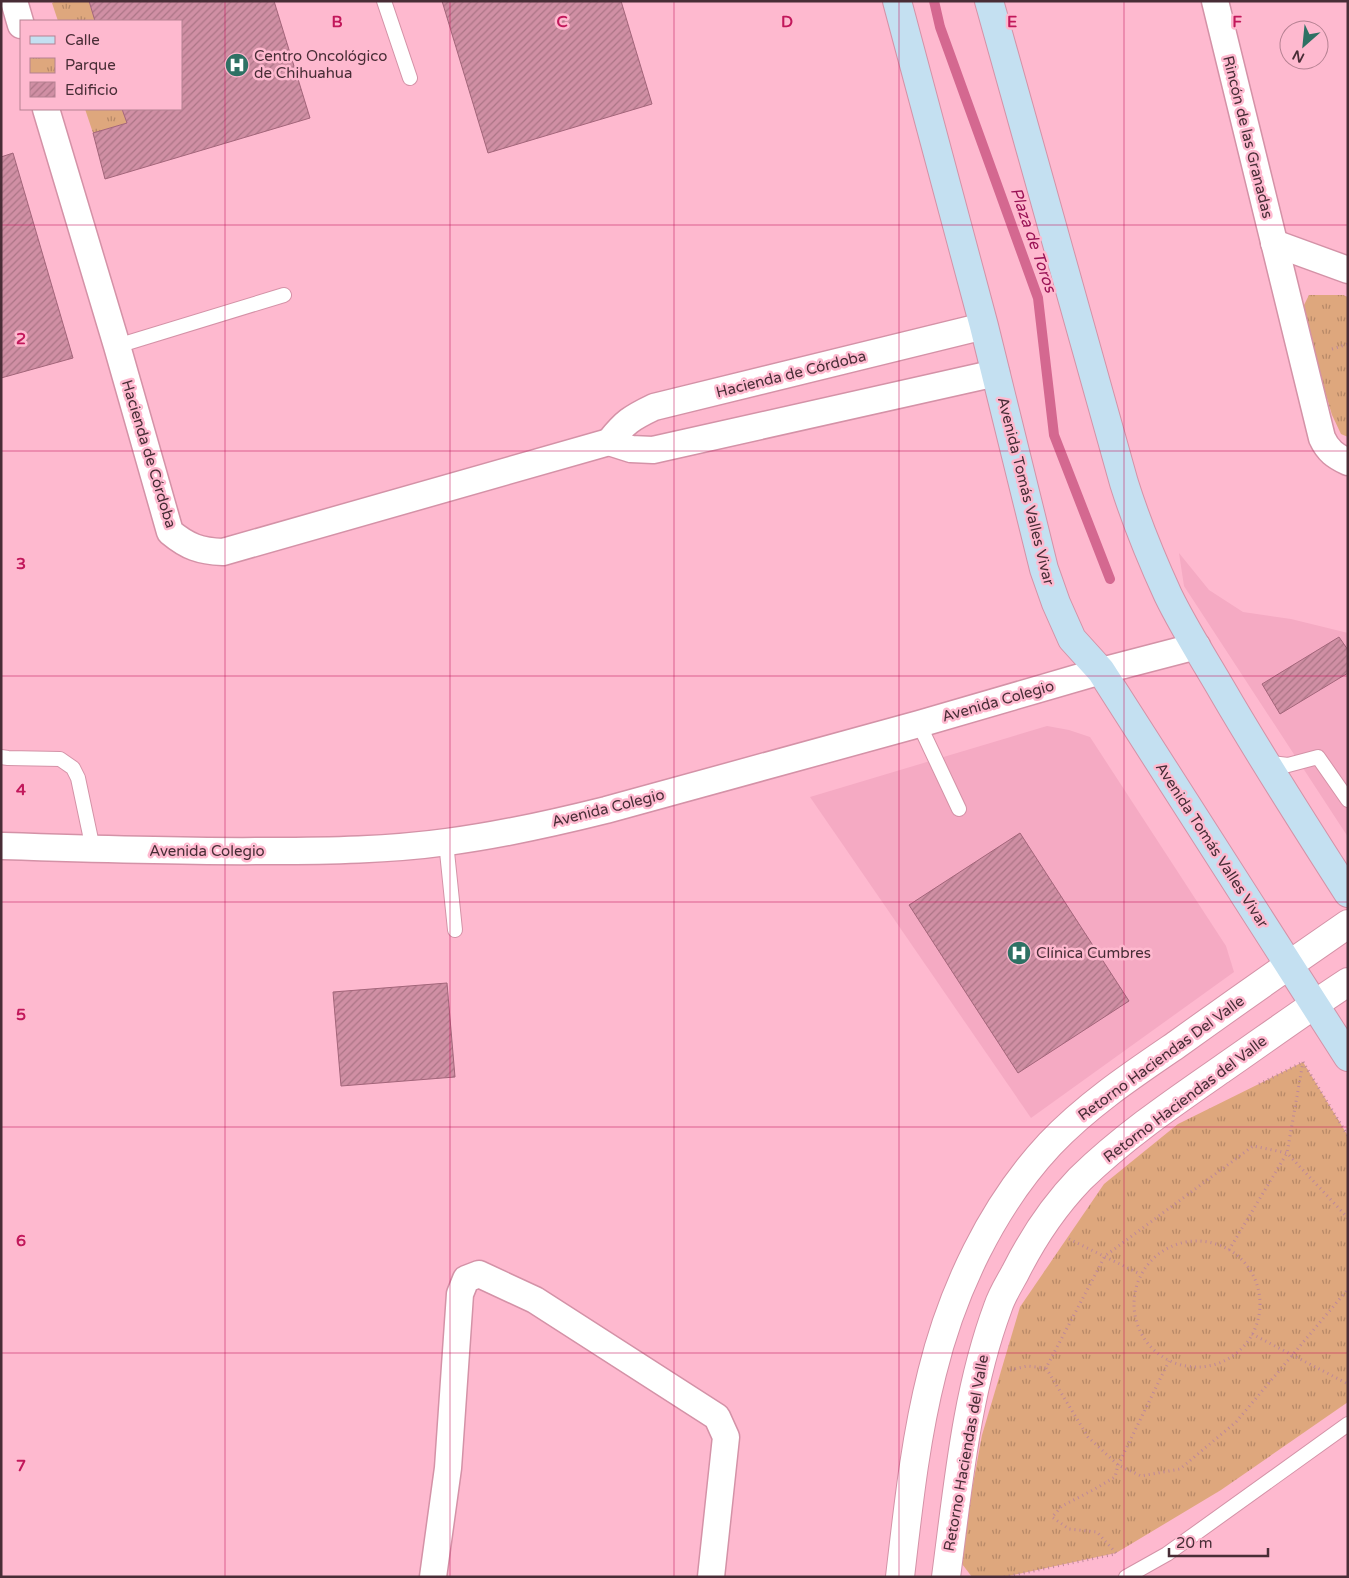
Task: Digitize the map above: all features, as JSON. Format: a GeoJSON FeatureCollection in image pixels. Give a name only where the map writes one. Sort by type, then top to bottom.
{"type":"FeatureCollection","features":[{"type":"Feature","properties":{"kind":"main road","name":"Avenida Tomás Valles Vivar"},"geometry":{"type":"LineString","coordinates":[[897,1],[984,326],[1044,569],[1056,603],[1072,639],[1101,671],[1348,1057]]}},
{"type":"Feature","properties":{"kind":"main road"},"geometry":{"type":"LineString","coordinates":[[989,1],[1126,491],[1152,560],[1169,597],[1196,646],[1264,762],[1348,893]]}},
{"type":"Feature","properties":{"kind":"street"},"geometry":{"type":"LineString","coordinates":[[14,1],[20,22]]}},
{"type":"Feature","properties":{"kind":"street","name":"Rincón de las Granadas"},"geometry":{"type":"LineString","coordinates":[[1215,1],[1322,438],[1327,448],[1335,456],[1348,462]]}},
{"type":"Feature","properties":{"kind":"street","name":"Hacienda de Córdoba"},"geometry":{"type":"LineString","coordinates":[[46,110],[170,532],[190,546],[205,551],[223,552],[609,442],[623,424],[654,407],[984,326]]}},
{"type":"Feature","properties":{"kind":"street"},"geometry":{"type":"LineString","coordinates":[[1274,243],[1348,270]]}},
{"type":"Feature","properties":{"kind":"street"},"geometry":{"type":"LineString","coordinates":[[609,442],[631,448],[653,450],[996,373]]}},
{"type":"Feature","properties":{"kind":"street","name":"Avenida Colegio"},"geometry":{"type":"LineString","coordinates":[[1,846],[199,852],[312,851],[446,842],[508,832],[574,818],[1196,646]]}},
{"type":"Feature","properties":{"kind":"street","name":"Retorno Haciendas Del Valle"},"geometry":{"type":"LineString","coordinates":[[900,1577],[921,1425],[932,1372],[948,1318],[982,1243],[1024,1174],[1051,1143],[1082,1113],[1348,924]]}},
{"type":"Feature","properties":{"kind":"street","name":"Retorno Haciendas del Valle"},"geometry":{"type":"LineString","coordinates":[[946,1577],[965,1442],[984,1349],[998,1305],[1022,1258],[1042,1227],[1079,1180],[1118,1145],[1186,1094],[1348,982]]}},
{"type":"Feature","properties":{"kind":"street"},"geometry":{"type":"LineString","coordinates":[[433,1577],[448,1468],[460,1294],[466,1279],[479,1274],[535,1300],[717,1417],[726,1437],[711,1577]]}},
{"type":"Feature","properties":{"kind":"lane"},"geometry":{"type":"LineString","coordinates":[[384,1],[410,78]]}},
{"type":"Feature","properties":{"kind":"lane"},"geometry":{"type":"LineString","coordinates":[[117,346],[284,295]]}},
{"type":"Feature","properties":{"kind":"lane"},"geometry":{"type":"LineString","coordinates":[[919,724],[959,809]]}},
{"type":"Feature","properties":{"kind":"lane"},"geometry":{"type":"LineString","coordinates":[[1,757],[60,759],[73,768],[78,778],[93,849]]}},
{"type":"Feature","properties":{"kind":"lane"},"geometry":{"type":"LineString","coordinates":[[1264,762],[1288,765],[1318,757],[1348,800]]}},
{"type":"Feature","properties":{"kind":"lane"},"geometry":{"type":"LineString","coordinates":[[446,842],[455,930]]}},
{"type":"Feature","properties":{"kind":"lane"},"geometry":{"type":"LineString","coordinates":[[1126,1577],[1167,1554],[1348,1424]]}},
{"type":"Feature","properties":{"kind":"path"},"geometry":{"type":"LineString","coordinates":[[1258,1084],[1303,1062]]}},
{"type":"Feature","properties":{"kind":"path"},"geometry":{"type":"LineString","coordinates":[[1303,1062],[1348,1136]]}},
{"type":"Feature","properties":{"kind":"path"},"geometry":{"type":"LineString","coordinates":[[1229,1250],[1286,1154],[1303,1062]]}},
{"type":"Feature","properties":{"kind":"path"},"geometry":{"type":"LineString","coordinates":[[1046,1368],[1105,1256],[1253,1146],[1286,1154],[1348,1218]]}},
{"type":"Feature","properties":{"kind":"path"},"geometry":{"type":"LineString","coordinates":[[1072,1231],[1067,1239],[1140,1274]]}},
{"type":"Feature","properties":{"kind":"path"},"geometry":{"type":"LineString","coordinates":[[1189,1241],[1210,1242],[1229,1250],[1246,1264],[1256,1282],[1260,1303],[1257,1324],[1247,1343],[1231,1358],[1212,1366],[1190,1367],[1169,1361],[1152,1350],[1140,1333],[1134,1314],[1134,1293],[1140,1274],[1153,1258],[1170,1246],[1189,1241]]}},
{"type":"Feature","properties":{"kind":"path"},"geometry":{"type":"LineString","coordinates":[[1046,1368],[1088,1437],[1118,1465],[1141,1476],[1180,1469],[1236,1422],[1348,1289]]}},
{"type":"Feature","properties":{"kind":"path"},"geometry":{"type":"LineString","coordinates":[[1252,1334],[1348,1384]]}},
{"type":"Feature","properties":{"kind":"path"},"geometry":{"type":"LineString","coordinates":[[1004,1577],[1116,1553],[1097,1532],[1069,1529],[1052,1517],[1062,1506],[1115,1477],[1118,1465],[1169,1361]]}},
{"type":"Feature","properties":{"kind":"path"},"geometry":{"type":"LineString","coordinates":[[1010,1370],[1027,1366],[1046,1368]]}},
{"type":"Feature","properties":{"kind":"shaded area"},"geometry":{"type":"Polygon","coordinates":[[[1179,553],[1209,590],[1243,612],[1291,619],[1348,633],[1348,837],[1184,586],[1179,553]]]}},
{"type":"Feature","properties":{"kind":"shaded area"},"geometry":{"type":"Polygon","coordinates":[[[1047,726],[1069,730],[1090,737],[1226,946],[1234,972],[1031,1118],[810,797],[1047,726]]]}},
{"type":"Feature","properties":{"kind":"green space"},"geometry":{"type":"Polygon","coordinates":[[[56,1],[89,1],[95,20],[58,20],[52,3],[56,1]]]}},
{"type":"Feature","properties":{"kind":"green space"},"geometry":{"type":"Polygon","coordinates":[[[85,110],[122,110],[127,123],[93,133],[85,110]]]}},
{"type":"Feature","properties":{"kind":"green space"},"geometry":{"type":"Polygon","coordinates":[[[1309,295],[1343,295],[1348,297],[1348,437],[1341,434],[1332,415],[1301,311],[1309,295]]]}},
{"type":"Feature","properties":{"kind":"green space"},"geometry":{"type":"Polygon","coordinates":[[[1303,1062],[1348,1136],[1348,1402],[1221,1490],[1116,1553],[1004,1577],[972,1577],[959,1560],[982,1435],[1020,1307],[1104,1184],[1178,1124],[1303,1062]]]}},
{"type":"Feature","properties":{"kind":"building","name":"Centro Oncológico de Chihuahua"},"geometry":{"type":"Polygon","coordinates":[[[89,1],[274,1],[310,118],[105,179],[93,133],[127,123],[122,110],[182,110],[182,20],[95,20],[89,1]]]}},
{"type":"Feature","properties":{"kind":"building"},"geometry":{"type":"Polygon","coordinates":[[[442,1],[621,1],[652,104],[488,153],[442,1]]]}},
{"type":"Feature","properties":{"kind":"building"},"geometry":{"type":"Polygon","coordinates":[[[13,153],[73,358],[1,378],[1,157],[13,153]]]}},
{"type":"Feature","properties":{"kind":"building"},"geometry":{"type":"Polygon","coordinates":[[[1339,637],[1348,650],[1348,673],[1280,714],[1262,684],[1339,637]]]}},
{"type":"Feature","properties":{"kind":"building","name":"Clínica Cumbres"},"geometry":{"type":"Polygon","coordinates":[[[1020,833],[1129,1001],[1018,1073],[909,905],[1020,833]]]}},
{"type":"Feature","properties":{"kind":"building"},"geometry":{"type":"Polygon","coordinates":[[[447,983],[455,1077],[341,1086],[333,992],[447,983]]]}},
{"type":"Feature","properties":{"kind":"waterway","name":"Plaza de Toros"},"geometry":{"type":"LineString","coordinates":[[934,1],[940,27],[1038,298],[1054,435],[1110,579]]}},
{"type":"Feature","properties":{"kind":"place","name":"Centro Oncológico de Chihuahua"},"geometry":{"type":"Point","coordinates":[237,65]}},
{"type":"Feature","properties":{"kind":"place","name":"Clínica Cumbres"},"geometry":{"type":"Point","coordinates":[1019,953]}}]}
